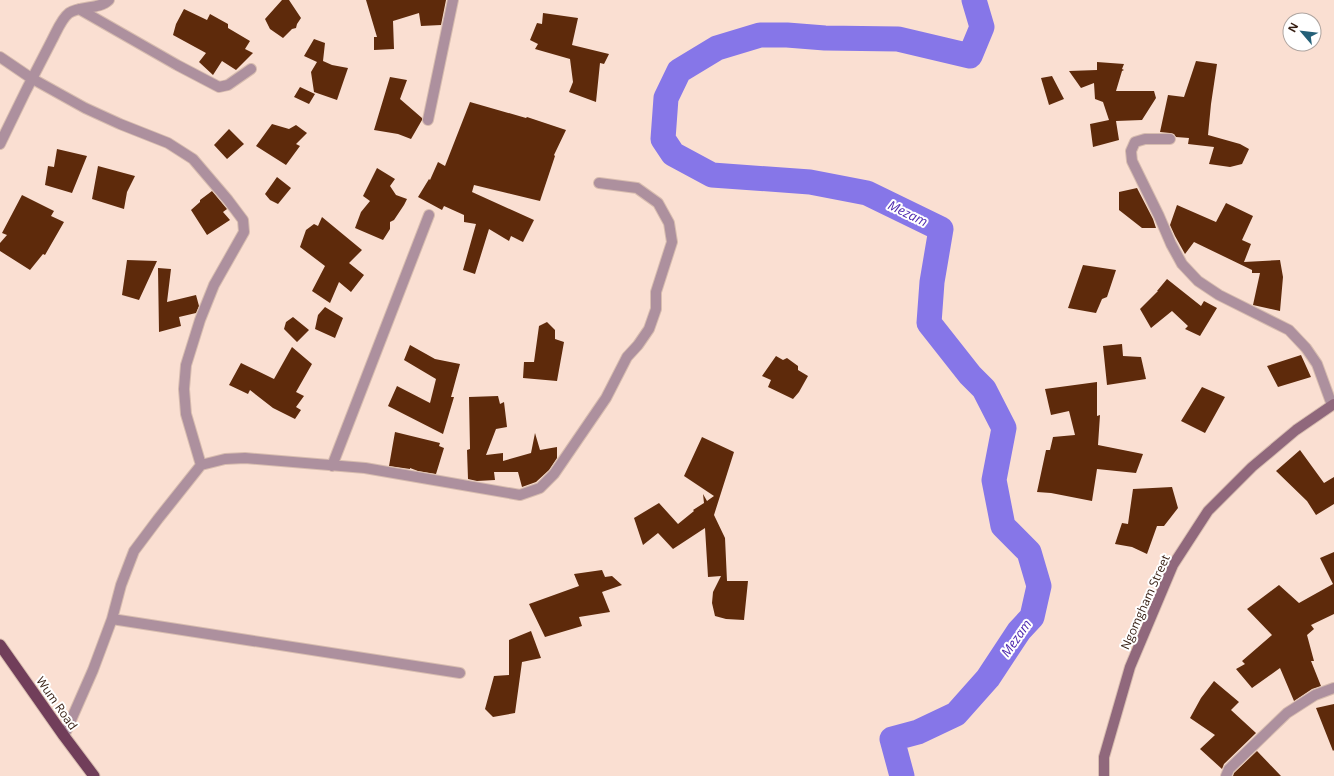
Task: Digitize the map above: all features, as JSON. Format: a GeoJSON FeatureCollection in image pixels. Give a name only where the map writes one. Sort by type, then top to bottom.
{"type":"FeatureCollection","features":[{"type":"Feature","properties":{"kind":"highway","name":"Wum Road"},"geometry":{"type":"LineString","coordinates":[[0,645],[94,776]]}},
{"type":"Feature","properties":{"kind":"main road","name":"Ngomgham Street"},"geometry":{"type":"LineString","coordinates":[[1104,776],[1104,757],[1130,667],[1173,565],[1208,511],[1252,467],[1296,430],[1333,405]]}},
{"type":"Feature","properties":{"kind":"street"},"geometry":{"type":"LineString","coordinates":[[0,144],[31,78],[68,14],[79,9],[99,6],[109,0]]}},
{"type":"Feature","properties":{"kind":"street"},"geometry":{"type":"LineString","coordinates":[[428,120],[453,0]]}},
{"type":"Feature","properties":{"kind":"street"},"geometry":{"type":"LineString","coordinates":[[79,9],[177,65],[219,87],[228,85],[251,69]]}},
{"type":"Feature","properties":{"kind":"street"},"geometry":{"type":"LineString","coordinates":[[0,57],[31,78],[85,108],[168,143],[192,159],[228,200],[242,220],[244,232],[214,285],[200,320],[186,366],[184,390],[186,414],[201,465]]}},
{"type":"Feature","properties":{"kind":"street"},"geometry":{"type":"LineString","coordinates":[[1170,139],[1145,139],[1135,142],[1131,151],[1132,161],[1182,264],[1198,281],[1219,295],[1289,330],[1306,348],[1317,364],[1333,405]]}},
{"type":"Feature","properties":{"kind":"street"},"geometry":{"type":"LineString","coordinates":[[64,736],[93,670],[112,619],[121,585],[134,551],[158,518],[201,465],[225,458],[245,458],[365,468],[520,495],[540,488],[554,474],[606,398],[627,357],[638,345],[649,329],[656,310],[656,292],[672,242],[669,223],[658,203],[637,188],[600,183]]}},
{"type":"Feature","properties":{"kind":"street"},"geometry":{"type":"LineString","coordinates":[[332,466],[429,215]]}},
{"type":"Feature","properties":{"kind":"street"},"geometry":{"type":"LineString","coordinates":[[112,619],[460,673]]}},
{"type":"Feature","properties":{"kind":"street"},"geometry":{"type":"LineString","coordinates":[[1226,776],[1229,769],[1287,713],[1315,696],[1334,688]]}},
{"type":"Feature","properties":{"kind":"building"},"geometry":{"type":"Polygon","coordinates":[[[282,0],[289,0],[301,18],[296,28],[292,29],[283,38],[270,29],[265,19],[282,0]]]}},
{"type":"Feature","properties":{"kind":"building"},"geometry":{"type":"Polygon","coordinates":[[[366,0],[446,0],[441,25],[421,26],[419,13],[393,21],[394,49],[374,50],[374,37],[377,37],[366,0]]]}},
{"type":"Feature","properties":{"kind":"building"},"geometry":{"type":"Polygon","coordinates":[[[184,9],[207,20],[210,14],[228,24],[228,28],[250,41],[245,49],[253,53],[236,70],[222,61],[213,75],[199,62],[206,53],[173,35],[176,24],[184,9]]]}},
{"type":"Feature","properties":{"kind":"building"},"geometry":{"type":"Polygon","coordinates":[[[543,13],[578,18],[572,45],[609,54],[604,64],[600,63],[596,102],[569,92],[573,82],[570,59],[535,49],[538,44],[530,40],[537,23],[542,24],[543,13]]]}},
{"type":"Feature","properties":{"kind":"building"},"geometry":{"type":"Polygon","coordinates":[[[314,39],[325,43],[323,61],[332,65],[348,68],[337,100],[314,92],[311,72],[317,62],[304,56],[314,39]]]}},
{"type":"Feature","properties":{"kind":"building"},"geometry":{"type":"Polygon","coordinates":[[[1196,61],[1217,64],[1208,135],[1240,144],[1249,149],[1242,164],[1230,167],[1209,164],[1214,147],[1188,144],[1189,138],[1176,137],[1174,134],[1160,132],[1168,95],[1184,97],[1196,61]]]}},
{"type":"Feature","properties":{"kind":"building"},"geometry":{"type":"Polygon","coordinates":[[[1097,62],[1124,64],[1122,69],[1124,70],[1122,71],[1116,91],[1154,91],[1156,98],[1142,120],[1116,121],[1119,140],[1093,147],[1090,124],[1109,120],[1103,102],[1095,99],[1094,83],[1081,88],[1069,71],[1097,70],[1097,62]]]}},
{"type":"Feature","properties":{"kind":"building"},"geometry":{"type":"Polygon","coordinates":[[[1052,76],[1064,99],[1049,105],[1041,78],[1052,76]]]}},
{"type":"Feature","properties":{"kind":"building"},"geometry":{"type":"Polygon","coordinates":[[[390,77],[407,80],[400,99],[422,118],[411,139],[398,134],[374,130],[390,77]]]}},
{"type":"Feature","properties":{"kind":"building"},"geometry":{"type":"Polygon","coordinates":[[[300,87],[315,94],[309,104],[294,97],[300,87]]]}},
{"type":"Feature","properties":{"kind":"building"},"geometry":{"type":"Polygon","coordinates":[[[470,102],[526,118],[527,117],[566,130],[554,155],[555,156],[540,201],[474,185],[472,192],[534,220],[523,242],[511,236],[509,241],[489,229],[475,274],[463,270],[476,224],[464,222],[464,215],[444,206],[442,210],[418,197],[429,179],[430,180],[438,162],[445,166],[470,102]]]}},
{"type":"Feature","properties":{"kind":"building"},"geometry":{"type":"Polygon","coordinates":[[[272,124],[289,129],[296,125],[307,133],[296,144],[300,146],[286,165],[256,146],[272,124]]]}},
{"type":"Feature","properties":{"kind":"building"},"geometry":{"type":"Polygon","coordinates":[[[229,129],[244,144],[227,159],[214,145],[229,129]]]}},
{"type":"Feature","properties":{"kind":"building"},"geometry":{"type":"Polygon","coordinates":[[[57,149],[87,156],[72,193],[45,185],[48,166],[54,167],[57,149]]]}},
{"type":"Feature","properties":{"kind":"building"},"geometry":{"type":"Polygon","coordinates":[[[98,166],[135,176],[127,192],[124,209],[92,199],[98,166]]]}},
{"type":"Feature","properties":{"kind":"building"},"geometry":{"type":"Polygon","coordinates":[[[377,168],[395,179],[390,186],[396,195],[407,199],[394,220],[390,222],[390,229],[383,240],[355,228],[361,212],[370,201],[363,196],[377,168]]]}},
{"type":"Feature","properties":{"kind":"building"},"geometry":{"type":"Polygon","coordinates":[[[277,177],[291,188],[278,204],[270,200],[265,194],[277,177]]]}},
{"type":"Feature","properties":{"kind":"building"},"geometry":{"type":"Polygon","coordinates":[[[1137,188],[1156,228],[1142,228],[1119,210],[1119,192],[1137,188]]]}},
{"type":"Feature","properties":{"kind":"building"},"geometry":{"type":"Polygon","coordinates":[[[212,191],[227,209],[223,212],[230,220],[207,235],[191,210],[200,202],[200,200],[212,191]]]}},
{"type":"Feature","properties":{"kind":"building"},"geometry":{"type":"Polygon","coordinates":[[[22,195],[54,211],[51,216],[64,222],[45,255],[43,254],[30,270],[0,251],[0,243],[7,235],[2,233],[22,195]]]}},
{"type":"Feature","properties":{"kind":"building"},"geometry":{"type":"Polygon","coordinates":[[[1226,203],[1253,216],[1242,240],[1251,244],[1244,262],[1280,260],[1283,277],[1280,311],[1253,305],[1260,273],[1252,273],[1252,270],[1194,242],[1185,254],[1175,236],[1170,225],[1177,205],[1216,222],[1226,203]]]}},
{"type":"Feature","properties":{"kind":"building"},"geometry":{"type":"Polygon","coordinates":[[[322,217],[362,250],[349,263],[364,275],[351,292],[339,282],[330,303],[312,291],[325,266],[300,247],[306,230],[314,224],[318,226],[322,217]]]}},
{"type":"Feature","properties":{"kind":"building"},"geometry":{"type":"Polygon","coordinates":[[[127,260],[157,261],[139,300],[122,295],[127,260]]]}},
{"type":"Feature","properties":{"kind":"building"},"geometry":{"type":"Polygon","coordinates":[[[1083,265],[1116,270],[1107,297],[1102,299],[1096,313],[1068,308],[1083,265]]]}},
{"type":"Feature","properties":{"kind":"building"},"geometry":{"type":"Polygon","coordinates":[[[158,268],[171,269],[167,302],[196,295],[199,306],[196,313],[179,317],[181,326],[159,332],[158,268]]]}},
{"type":"Feature","properties":{"kind":"building"},"geometry":{"type":"Polygon","coordinates":[[[1167,279],[1201,306],[1204,301],[1217,308],[1200,336],[1185,329],[1188,326],[1172,311],[1151,328],[1140,309],[1158,291],[1167,279]]]}},
{"type":"Feature","properties":{"kind":"building"},"geometry":{"type":"Polygon","coordinates":[[[325,307],[343,318],[335,338],[315,329],[318,315],[325,307]]]}},
{"type":"Feature","properties":{"kind":"building"},"geometry":{"type":"Polygon","coordinates":[[[293,317],[309,330],[297,342],[284,329],[286,322],[293,317]]]}},
{"type":"Feature","properties":{"kind":"building"},"geometry":{"type":"Polygon","coordinates":[[[547,322],[555,330],[555,339],[564,342],[557,381],[523,378],[524,362],[534,362],[539,326],[547,322]]]}},
{"type":"Feature","properties":{"kind":"building"},"geometry":{"type":"Polygon","coordinates":[[[1122,344],[1123,356],[1141,357],[1146,379],[1107,385],[1103,346],[1122,344]]]}},
{"type":"Feature","properties":{"kind":"building"},"geometry":{"type":"Polygon","coordinates":[[[410,345],[435,359],[460,364],[451,397],[454,397],[443,434],[388,406],[397,386],[430,403],[436,379],[404,360],[410,345]]]}},
{"type":"Feature","properties":{"kind":"building"},"geometry":{"type":"Polygon","coordinates":[[[292,347],[312,364],[296,392],[304,396],[296,407],[301,410],[295,419],[273,408],[250,390],[248,394],[229,385],[241,363],[274,379],[292,347]]]}},
{"type":"Feature","properties":{"kind":"building"},"geometry":{"type":"Polygon","coordinates":[[[1301,355],[1311,377],[1278,387],[1267,366],[1301,355]]]}},
{"type":"Feature","properties":{"kind":"building"},"geometry":{"type":"Polygon","coordinates":[[[776,356],[783,360],[787,358],[798,366],[798,370],[808,376],[799,392],[793,399],[768,387],[771,380],[762,376],[776,356]]]}},
{"type":"Feature","properties":{"kind":"building"},"geometry":{"type":"Polygon","coordinates":[[[1097,382],[1097,416],[1100,415],[1098,445],[1143,454],[1136,473],[1097,469],[1092,501],[1051,493],[1037,492],[1046,450],[1050,450],[1053,437],[1075,435],[1069,411],[1051,415],[1045,389],[1097,382]]]}},
{"type":"Feature","properties":{"kind":"building"},"geometry":{"type":"Polygon","coordinates":[[[1202,387],[1225,397],[1205,433],[1181,421],[1202,387]]]}},
{"type":"Feature","properties":{"kind":"building"},"geometry":{"type":"Polygon","coordinates":[[[498,396],[500,404],[504,402],[507,427],[496,429],[486,455],[503,453],[503,461],[531,453],[535,433],[540,450],[557,447],[557,458],[549,470],[536,482],[522,487],[518,472],[494,472],[495,480],[477,481],[468,479],[467,450],[470,449],[469,397],[498,396]]]}},
{"type":"Feature","properties":{"kind":"building"},"geometry":{"type":"Polygon","coordinates":[[[395,432],[440,443],[439,446],[444,448],[436,474],[410,468],[389,466],[395,432]]]}},
{"type":"Feature","properties":{"kind":"building"},"geometry":{"type":"Polygon","coordinates":[[[702,437],[734,452],[714,515],[725,538],[727,581],[748,581],[744,620],[726,619],[715,616],[712,603],[713,592],[721,576],[708,577],[705,528],[673,549],[658,533],[643,545],[634,518],[659,503],[678,524],[694,511],[693,510],[704,503],[703,494],[707,501],[714,496],[684,476],[702,437]]]}},
{"type":"Feature","properties":{"kind":"building"},"geometry":{"type":"Polygon","coordinates":[[[1300,450],[1324,483],[1334,477],[1334,504],[1316,515],[1307,501],[1276,471],[1300,450]]]}},
{"type":"Feature","properties":{"kind":"building"},"geometry":{"type":"Polygon","coordinates":[[[1172,487],[1178,508],[1164,526],[1157,526],[1147,554],[1132,547],[1115,544],[1122,523],[1128,524],[1133,489],[1172,487]]]}},
{"type":"Feature","properties":{"kind":"building"},"geometry":{"type":"Polygon","coordinates":[[[1334,552],[1334,614],[1311,625],[1314,629],[1307,635],[1314,661],[1311,661],[1321,686],[1312,689],[1294,701],[1280,668],[1252,688],[1236,669],[1245,664],[1242,661],[1272,635],[1247,609],[1279,585],[1299,603],[1333,584],[1320,558],[1334,552]]]}},
{"type":"Feature","properties":{"kind":"building"},"geometry":{"type":"Polygon","coordinates":[[[602,570],[605,577],[612,576],[622,585],[602,592],[610,612],[579,617],[582,626],[545,637],[529,604],[579,586],[574,574],[602,570]]]}},
{"type":"Feature","properties":{"kind":"building"},"geometry":{"type":"Polygon","coordinates":[[[531,631],[541,658],[522,662],[515,713],[493,717],[485,709],[494,676],[509,675],[509,640],[531,631]]]}},
{"type":"Feature","properties":{"kind":"building"},"geometry":{"type":"Polygon","coordinates":[[[1214,681],[1239,702],[1231,710],[1256,733],[1224,764],[1222,769],[1200,749],[1215,735],[1190,718],[1201,698],[1214,681]]]}},
{"type":"Feature","properties":{"kind":"building"},"geometry":{"type":"Polygon","coordinates":[[[1334,704],[1334,750],[1333,751],[1316,708],[1334,704]]]}},
{"type":"Feature","properties":{"kind":"building"},"geometry":{"type":"Polygon","coordinates":[[[1257,751],[1281,776],[1233,776],[1234,773],[1257,751]]]}},
{"type":"Feature","properties":{"kind":"waterway","name":"Mezam"},"geometry":{"type":"LineString","coordinates":[[902,776],[892,739],[918,732],[956,714],[988,678],[1019,631],[1032,617],[1039,586],[1029,552],[1003,526],[994,480],[1004,428],[984,389],[970,375],[929,323],[932,282],[941,229],[867,193],[810,182],[712,175],[673,154],[663,139],[666,98],[679,71],[717,48],[760,35],[898,39],[970,56],[982,27],[974,0]]}}]}
